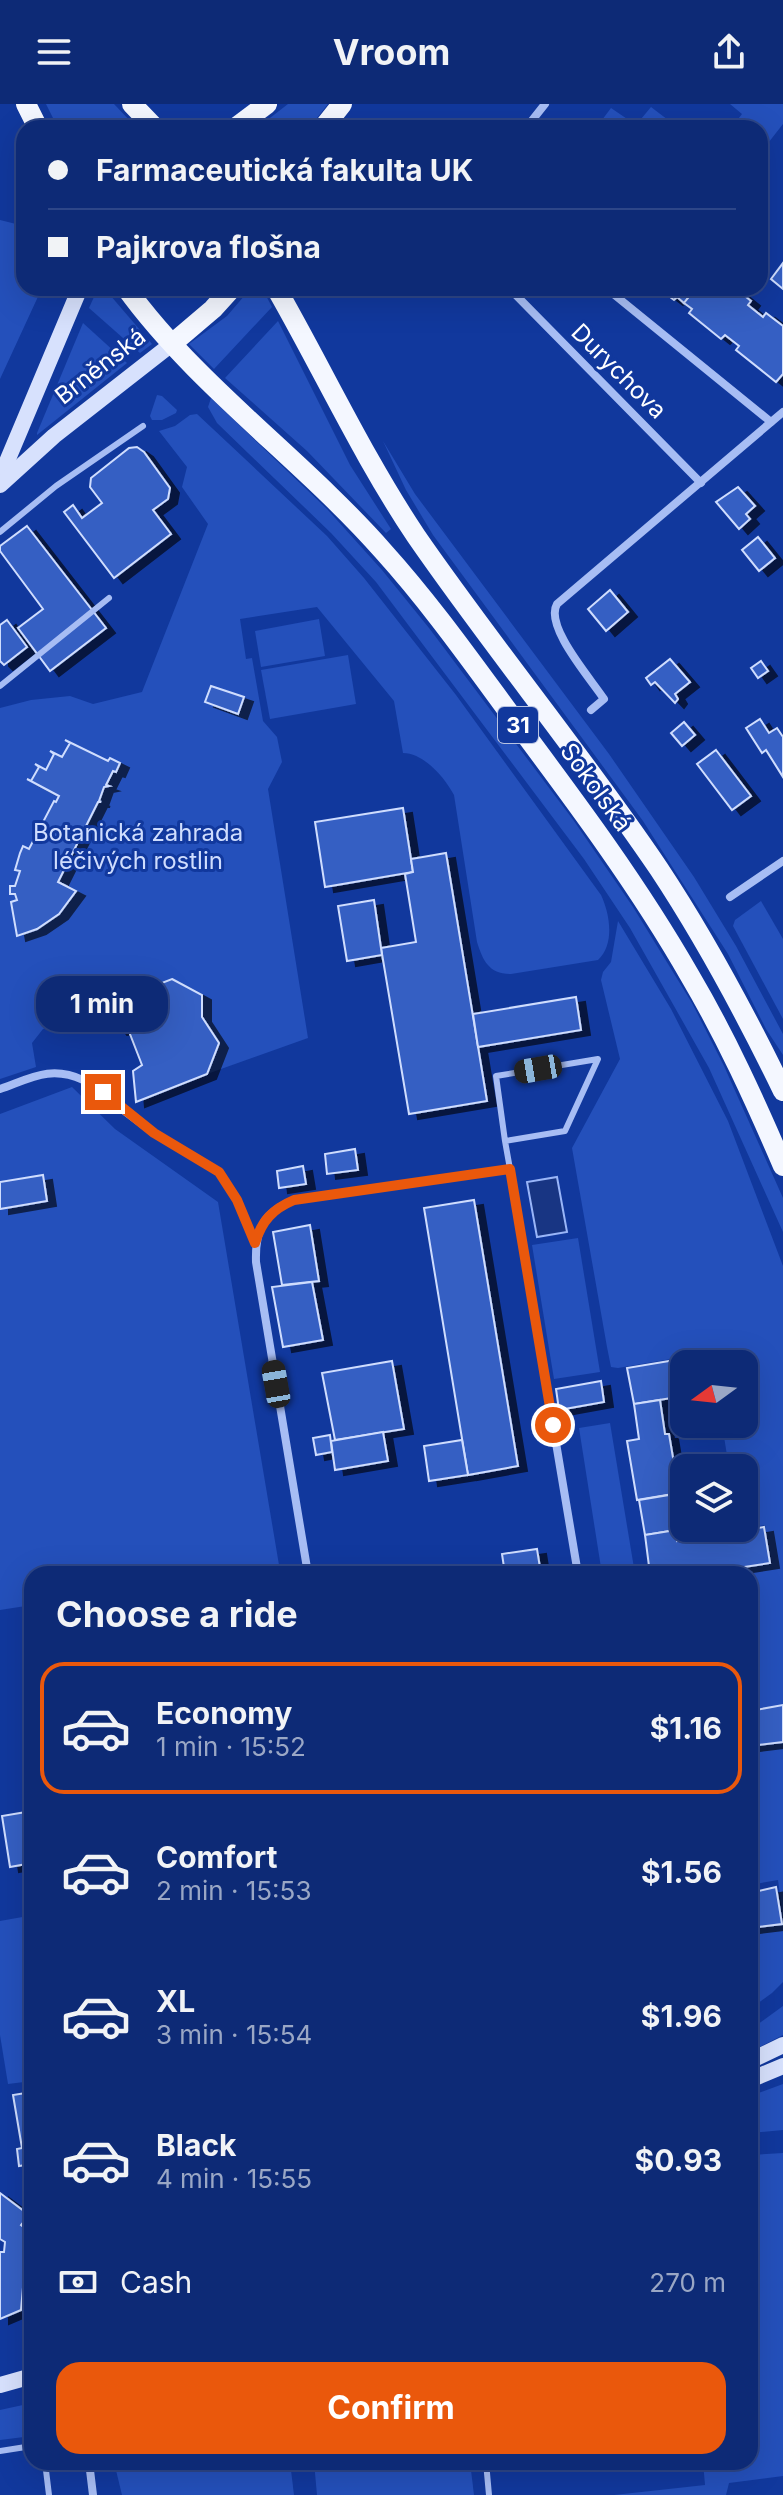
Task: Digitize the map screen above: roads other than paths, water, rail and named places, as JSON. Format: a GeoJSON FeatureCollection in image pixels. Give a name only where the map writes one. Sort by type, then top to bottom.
{"type":"FeatureCollection","features":[{"type":"Feature","properties":{"kind":"main road"},"geometry":{"type":"LineString","coordinates":[[132,104],[147,120]]}},
{"type":"Feature","properties":{"kind":"main road"},"geometry":{"type":"LineString","coordinates":[[246,120],[267,104]]}},
{"type":"Feature","properties":{"kind":"main road"},"geometry":{"type":"LineString","coordinates":[[329,120],[342,104]]}},
{"type":"Feature","properties":{"kind":"main road","name":"31"},"geometry":{"type":"LineString","coordinates":[[133,296],[173,343]]}},
{"type":"Feature","properties":{"kind":"main road","name":"Brněnská"},"geometry":{"type":"LineString","coordinates":[[173,343],[225,296]]}},
{"type":"Feature","properties":{"kind":"main road","name":"Sokolská"},"geometry":{"type":"LineString","coordinates":[[280,296],[366,454],[408,524],[606,793],[658,869],[713,956],[783,1091]]}},
{"type":"Feature","properties":{"kind":"main road","name":"Sokolská"},"geometry":{"type":"LineString","coordinates":[[173,343],[324,489],[384,552],[568,791],[619,863],[690,975],[745,1081],[783,1166]]}},
{"type":"Feature","properties":{"kind":"street"},"geometry":{"type":"LineString","coordinates":[[532,120],[545,104]]}},
{"type":"Feature","properties":{"kind":"street","name":"Brněnská"},"geometry":{"type":"LineString","coordinates":[[0,478],[77,296]]}},
{"type":"Feature","properties":{"kind":"street","name":"Durychova"},"geometry":{"type":"LineString","coordinates":[[517,296],[701,483]]}},
{"type":"Feature","properties":{"kind":"street","name":"Durychova"},"geometry":{"type":"LineString","coordinates":[[616,296],[771,422]]}},
{"type":"Feature","properties":{"kind":"street","name":"Brněnská"},"geometry":{"type":"LineString","coordinates":[[0,485],[54,436],[173,343]]}},
{"type":"Feature","properties":{"kind":"street"},"geometry":{"type":"LineString","coordinates":[[771,422],[783,412]]}},
{"type":"Feature","properties":{"kind":"street","name":"Sokolská"},"geometry":{"type":"LineString","coordinates":[[591,710],[604,699],[561,637],[553,609],[771,422]]}},
{"type":"Feature","properties":{"kind":"street"},"geometry":{"type":"LineString","coordinates":[[730,897],[783,861]]}},
{"type":"Feature","properties":{"kind":"street"},"geometry":{"type":"LineString","coordinates":[[0,1089],[49,1072],[70,1074],[83,1080],[154,1133],[219,1172],[237,1200],[255,1243],[307,1566]]}},
{"type":"Feature","properties":{"kind":"street"},"geometry":{"type":"LineString","coordinates":[[255,1243],[266,1218],[278,1207],[294,1200],[510,1169],[577,1566]]}},
{"type":"Feature","properties":{"kind":"street"},"geometry":{"type":"LineString","coordinates":[[758,2057],[783,2045]]}},
{"type":"Feature","properties":{"kind":"street"},"geometry":{"type":"LineString","coordinates":[[758,2077],[783,2066]]}},
{"type":"Feature","properties":{"kind":"street"},"geometry":{"type":"LineString","coordinates":[[0,2385],[24,2378]]}},
{"type":"Feature","properties":{"kind":"street"},"geometry":{"type":"LineString","coordinates":[[90,2470],[93,2495]]}},
{"type":"Feature","properties":{"kind":"lane"},"geometry":{"type":"LineString","coordinates":[[0,532],[56,486],[143,426]]}},
{"type":"Feature","properties":{"kind":"lane"},"geometry":{"type":"LineString","coordinates":[[0,686],[109,598]]}},
{"type":"Feature","properties":{"kind":"lane"},"geometry":{"type":"LineString","coordinates":[[760,1043],[780,1063]]}},
{"type":"Feature","properties":{"kind":"lane"},"geometry":{"type":"LineString","coordinates":[[505,1141],[565,1131],[598,1059],[496,1076],[505,1141],[510,1169]]}},
{"type":"Feature","properties":{"kind":"lane"},"geometry":{"type":"LineString","coordinates":[[0,2451],[24,2447]]}},
{"type":"Feature","properties":{"kind":"lane"},"geometry":{"type":"LineString","coordinates":[[46,2470],[49,2495]]}},
{"type":"Feature","properties":{"kind":"lane"},"geometry":{"type":"LineString","coordinates":[[487,2470],[489,2495]]}},
{"type":"Feature","properties":{"kind":"park label","name":"Botanická zahrada léčivých rostlin"},"geometry":{"type":"Point","coordinates":[138,846]}}]}
